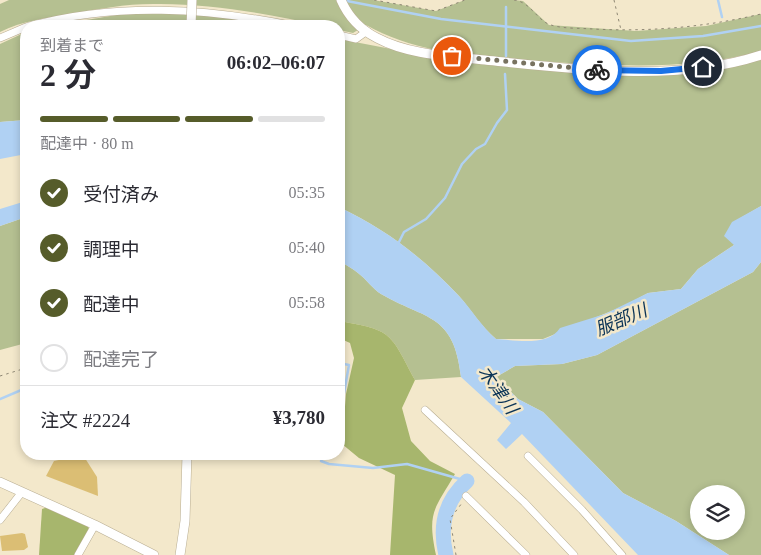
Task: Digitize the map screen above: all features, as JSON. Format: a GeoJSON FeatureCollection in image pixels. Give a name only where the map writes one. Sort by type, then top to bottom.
{"type":"FeatureCollection","features":[{"type":"Feature","properties":{"kind":"main road"},"geometry":{"type":"LineString","coordinates":[[191,20],[192,0]]}},
{"type":"Feature","properties":{"kind":"main road"},"geometry":{"type":"LineString","coordinates":[[341,0],[355,22],[367,31],[394,45],[429,53],[603,70],[687,69],[761,56]]}},
{"type":"Feature","properties":{"kind":"main road"},"geometry":{"type":"LineString","coordinates":[[180,555],[185,520],[187,460]]}},
{"type":"Feature","properties":{"kind":"main road"},"geometry":{"type":"LineString","coordinates":[[0,482],[95,525],[154,555]]}},
{"type":"Feature","properties":{"kind":"street"},"geometry":{"type":"LineString","coordinates":[[62,20],[86,15],[146,9],[204,12],[256,20]]}},
{"type":"Feature","properties":{"kind":"street"},"geometry":{"type":"LineString","coordinates":[[0,38],[20,30]]}},
{"type":"Feature","properties":{"kind":"street"},"geometry":{"type":"LineString","coordinates":[[345,37],[356,39],[367,31]]}},
{"type":"Feature","properties":{"kind":"street"},"geometry":{"type":"LineString","coordinates":[[426,410],[524,502],[574,555]]}},
{"type":"Feature","properties":{"kind":"street"},"geometry":{"type":"LineString","coordinates":[[528,456],[582,510],[622,555]]}},
{"type":"Feature","properties":{"kind":"street"},"geometry":{"type":"LineString","coordinates":[[0,520],[22,492]]}},
{"type":"Feature","properties":{"kind":"street"},"geometry":{"type":"LineString","coordinates":[[466,496],[526,555]]}},
{"type":"Feature","properties":{"kind":"street"},"geometry":{"type":"LineString","coordinates":[[78,555],[95,525]]}},
{"type":"Feature","properties":{"kind":"path"},"geometry":{"type":"LineString","coordinates":[[374,0],[436,11],[465,0]]}},
{"type":"Feature","properties":{"kind":"path"},"geometry":{"type":"LineString","coordinates":[[514,0],[523,1],[549,25],[621,30],[699,27],[761,14]]}},
{"type":"Feature","properties":{"kind":"path"},"geometry":{"type":"LineString","coordinates":[[614,0],[621,30]]}},
{"type":"Feature","properties":{"kind":"path"},"geometry":{"type":"LineString","coordinates":[[0,376],[20,370]]}},
{"type":"Feature","properties":{"kind":"path"},"geometry":{"type":"LineString","coordinates":[[456,555],[450,519],[466,496]]}},
{"type":"Feature","properties":{"kind":"green space"},"geometry":{"type":"Polygon","coordinates":[[[9,0],[373,0],[436,11],[465,0],[514,0],[523,1],[549,25],[636,31],[706,26],[761,14],[761,51],[706,62],[650,65],[495,58],[428,48],[386,35],[366,25],[353,33],[345,31],[345,20],[295,20],[239,10],[174,4],[122,6],[34,20],[20,20],[20,24],[0,32],[0,4],[9,0]]]}},
{"type":"Feature","properties":{"kind":"green space"},"geometry":{"type":"Polygon","coordinates":[[[162,13],[212,16],[237,20],[86,20],[122,14],[162,13]]]}},
{"type":"Feature","properties":{"kind":"green space"},"geometry":{"type":"Polygon","coordinates":[[[20,35],[20,120],[0,122],[0,44],[20,35]]]}},
{"type":"Feature","properties":{"kind":"green space"},"geometry":{"type":"Polygon","coordinates":[[[345,40],[454,61],[568,72],[724,68],[761,60],[761,206],[732,223],[734,245],[698,269],[681,289],[648,293],[626,305],[543,339],[496,339],[481,324],[459,296],[431,269],[403,245],[345,210],[345,40]]]}},
{"type":"Feature","properties":{"kind":"green space"},"geometry":{"type":"Polygon","coordinates":[[[20,219],[20,345],[0,350],[0,226],[20,219]]]}},
{"type":"Feature","properties":{"kind":"green space"},"geometry":{"type":"Polygon","coordinates":[[[761,262],[761,555],[729,555],[706,540],[745,540],[745,485],[690,485],[690,530],[623,493],[543,412],[518,399],[496,377],[515,366],[562,364],[597,355],[753,272],[761,262]]]}},
{"type":"Feature","properties":{"kind":"green space"},"geometry":{"type":"Polygon","coordinates":[[[345,264],[381,294],[435,321],[444,329],[452,341],[461,377],[415,380],[400,352],[388,336],[370,327],[345,322],[345,264]]]}},
{"type":"Feature","properties":{"kind":"green space"},"geometry":{"type":"Polygon","coordinates":[[[345,322],[380,331],[394,343],[415,380],[402,408],[411,441],[430,461],[455,474],[434,512],[432,529],[436,555],[390,555],[395,475],[359,458],[345,446],[346,394],[354,358],[350,343],[345,341],[345,322]]]}},
{"type":"Feature","properties":{"kind":"green space"},"geometry":{"type":"Polygon","coordinates":[[[48,507],[88,525],[89,531],[76,555],[39,555],[42,509],[48,507]]]}},
{"type":"Feature","properties":{"kind":"water"},"geometry":{"type":"Polygon","coordinates":[[[20,120],[20,155],[0,159],[0,122],[20,120]]]}},
{"type":"Feature","properties":{"kind":"water"},"geometry":{"type":"Polygon","coordinates":[[[20,203],[20,219],[0,226],[0,209],[20,203]]]}},
{"type":"Feature","properties":{"kind":"water"},"geometry":{"type":"Polygon","coordinates":[[[761,206],[761,262],[753,272],[597,355],[562,364],[515,366],[496,377],[518,399],[543,412],[623,493],[690,530],[690,540],[706,540],[729,555],[638,555],[522,434],[506,449],[497,440],[511,423],[461,377],[452,341],[444,329],[435,321],[381,294],[345,264],[345,210],[373,225],[417,257],[459,296],[496,339],[531,341],[548,338],[560,328],[605,314],[648,293],[681,289],[698,269],[734,245],[724,236],[732,222],[761,206]]]}},
{"type":"Feature","properties":{"kind":"building"},"geometry":{"type":"Polygon","coordinates":[[[86,460],[97,477],[98,496],[46,476],[54,461],[86,460]]]}},
{"type":"Feature","properties":{"kind":"building"},"geometry":{"type":"Polygon","coordinates":[[[25,534],[28,547],[24,550],[2,551],[0,536],[25,534]]]}},
{"type":"Feature","properties":{"kind":"waterway"},"geometry":{"type":"LineString","coordinates":[[718,0],[722,17]]}},
{"type":"Feature","properties":{"kind":"waterway"},"geometry":{"type":"LineString","coordinates":[[347,1],[441,19],[631,41],[703,36],[761,26]]}},
{"type":"Feature","properties":{"kind":"waterway"},"geometry":{"type":"LineString","coordinates":[[506,7],[506,56]]}},
{"type":"Feature","properties":{"kind":"waterway"},"geometry":{"type":"LineString","coordinates":[[398,244],[404,232],[426,219],[445,198],[462,164],[476,149],[485,144],[507,110],[505,74]]}},
{"type":"Feature","properties":{"kind":"waterway"},"geometry":{"type":"LineString","coordinates":[[345,364],[349,365],[345,387]]}},
{"type":"Feature","properties":{"kind":"waterway"},"geometry":{"type":"LineString","coordinates":[[0,399],[20,391]]}},
{"type":"Feature","properties":{"kind":"waterway"},"geometry":{"type":"LineString","coordinates":[[322,460],[329,464],[373,468],[407,464],[467,481]]}},
{"type":"Feature","properties":{"kind":"waterway"},"geometry":{"type":"LineString","coordinates":[[446,555],[443,534],[446,515],[453,497],[467,481]]}},
{"type":"Feature","properties":{"kind":"way so far"},"geometry":{"type":"LineString","coordinates":[[452,56],[597,70]]}},
{"type":"Feature","properties":{"kind":"route"},"geometry":{"type":"LineString","coordinates":[[597,70],[661,71],[703,67]]}},
{"type":"Feature","properties":{"kind":"water label","name":"服部川"},"geometry":{"type":"Point","coordinates":[621,320]}},
{"type":"Feature","properties":{"kind":"water label","name":"木津川"},"geometry":{"type":"Point","coordinates":[498,390]}}]}
